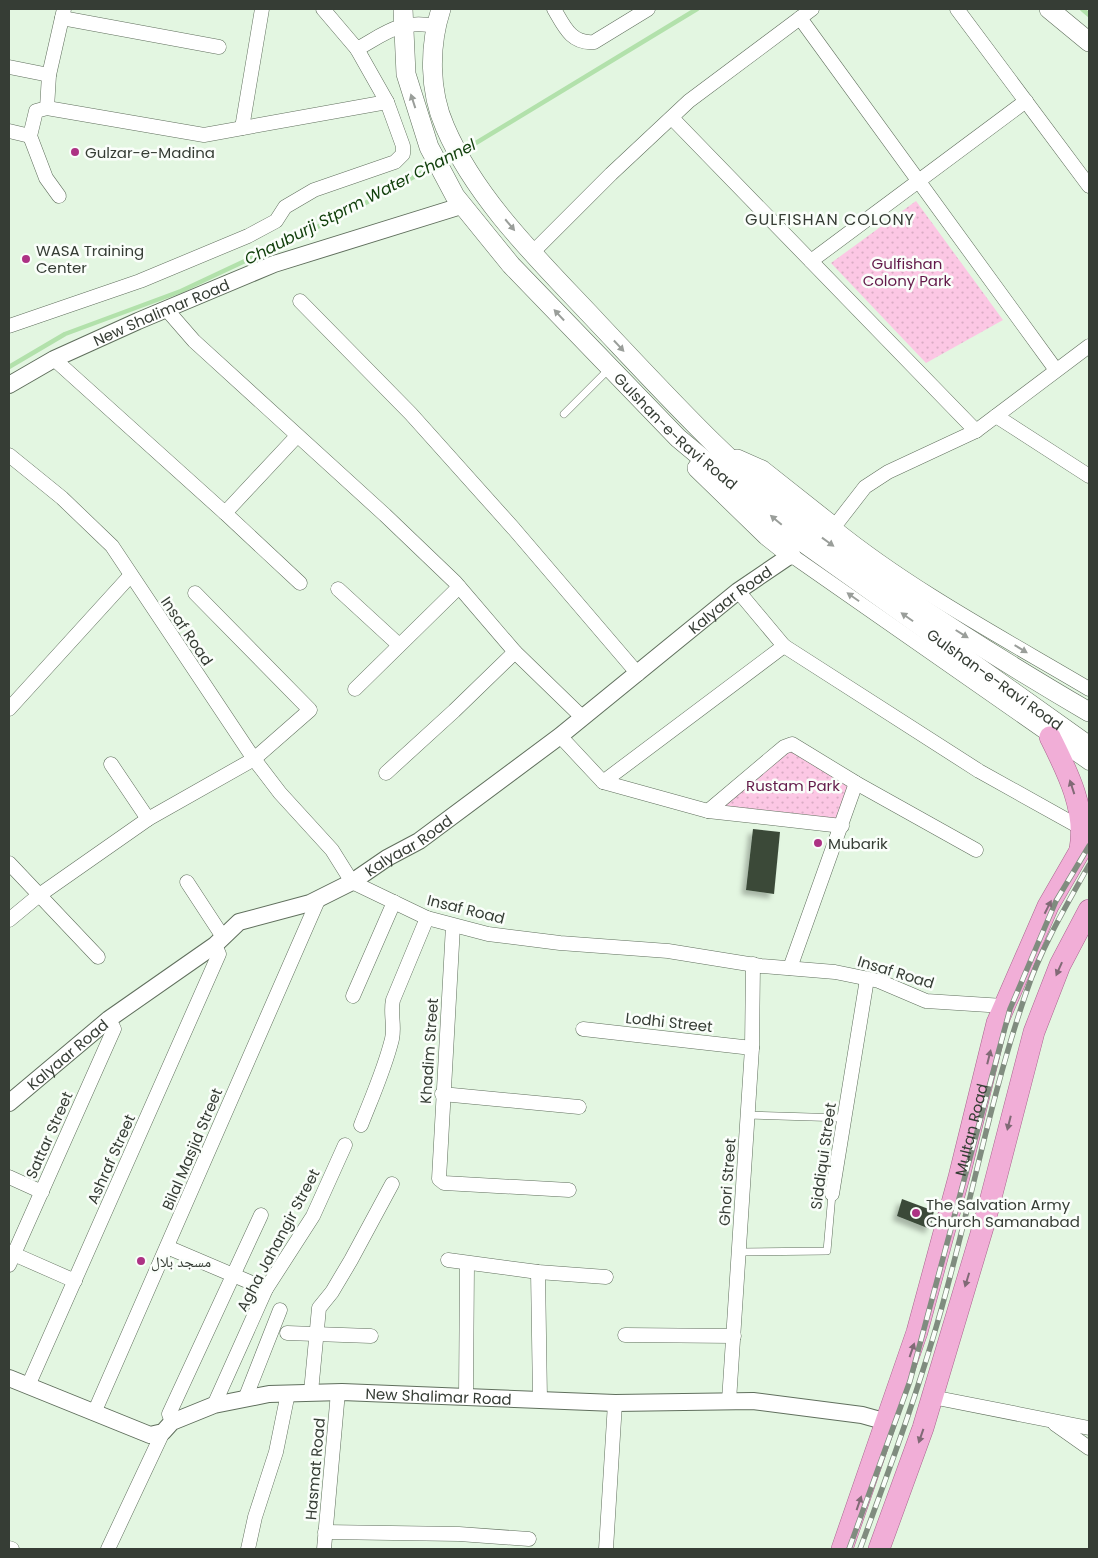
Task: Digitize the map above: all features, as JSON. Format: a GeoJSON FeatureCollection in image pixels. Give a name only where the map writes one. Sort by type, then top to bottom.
{"type":"FeatureCollection","features":[{"type":"Feature","properties":{"kind":"main road"},"geometry":{"type":"LineString","coordinates":[[1049,9],[1089,42]]}},
{"type":"Feature","properties":{"kind":"main road","name":"Gulshan-e-Ravi Road"},"geometry":{"type":"LineString","coordinates":[[403,17],[409,90],[429,147],[458,201],[511,265],[609,369],[678,438],[804,543],[1089,746]]}},
{"type":"Feature","properties":{"kind":"main road","name":"Gulshan-e-Ravi Road"},"geometry":{"type":"LineString","coordinates":[[438,17],[433,58],[435,95],[450,137],[479,188],[533,252],[681,411],[766,491],[834,547],[932,616],[1089,712]]}},
{"type":"Feature","properties":{"kind":"main road"},"geometry":{"type":"LineString","coordinates":[[536,290],[554,275]]}},
{"type":"Feature","properties":{"kind":"main road"},"geometry":{"type":"LineString","coordinates":[[678,438],[692,463],[767,536],[791,555]]}},
{"type":"Feature","properties":{"kind":"main road"},"geometry":{"type":"LineString","coordinates":[[725,454],[762,470],[834,527]]}},
{"type":"Feature","properties":{"kind":"main road"},"geometry":{"type":"LineString","coordinates":[[1050,737],[1071,782],[1084,838]]}},
{"type":"Feature","properties":{"kind":"main road","name":"Multan Road"},"geometry":{"type":"LineString","coordinates":[[842,1549],[918,1332],[997,1023],[1048,906],[1084,838]]}},
{"type":"Feature","properties":{"kind":"main road"},"geometry":{"type":"LineString","coordinates":[[879,1549],[924,1428],[986,1217],[1034,1032],[1060,965],[1089,910]]}},
{"type":"Feature","properties":{"kind":"street"},"geometry":{"type":"LineString","coordinates":[[242,128],[262,9]]}},
{"type":"Feature","properties":{"kind":"street"},"geometry":{"type":"LineString","coordinates":[[9,326],[140,281],[248,236],[276,221],[285,207],[314,190],[395,162],[403,154],[403,146],[387,102],[357,49],[323,9]]}},
{"type":"Feature","properties":{"kind":"street"},"geometry":{"type":"LineString","coordinates":[[554,9],[572,37],[586,43],[594,42],[648,9]]}},
{"type":"Feature","properties":{"kind":"street"},"geometry":{"type":"LineString","coordinates":[[533,252],[611,174],[689,101],[812,9]]}},
{"type":"Feature","properties":{"kind":"street"},"geometry":{"type":"LineString","coordinates":[[957,9],[1089,186]]}},
{"type":"Feature","properties":{"kind":"street"},"geometry":{"type":"LineString","coordinates":[[47,108],[49,75],[63,13],[219,47]]}},
{"type":"Feature","properties":{"kind":"street"},"geometry":{"type":"LineString","coordinates":[[357,49],[403,17],[420,23],[438,17]]}},
{"type":"Feature","properties":{"kind":"street"},"geometry":{"type":"LineString","coordinates":[[800,18],[1056,370]]}},
{"type":"Feature","properties":{"kind":"street"},"geometry":{"type":"LineString","coordinates":[[9,67],[49,75]]}},
{"type":"Feature","properties":{"kind":"street"},"geometry":{"type":"LineString","coordinates":[[811,261],[920,182],[1026,101]]}},
{"type":"Feature","properties":{"kind":"street"},"geometry":{"type":"LineString","coordinates":[[58,196],[46,178],[30,136],[36,111],[47,108],[204,135],[387,102]]}},
{"type":"Feature","properties":{"kind":"street"},"geometry":{"type":"LineString","coordinates":[[672,118],[976,431]]}},
{"type":"Feature","properties":{"kind":"street"},"geometry":{"type":"LineString","coordinates":[[9,131],[30,136]]}},
{"type":"Feature","properties":{"kind":"street","name":"New Shalimar Road"},"geometry":{"type":"LineString","coordinates":[[9,385],[54,360],[138,321],[274,264],[458,201]]}},
{"type":"Feature","properties":{"kind":"street"},"geometry":{"type":"LineString","coordinates":[[300,301],[411,414],[514,529],[638,674]]}},
{"type":"Feature","properties":{"kind":"street"},"geometry":{"type":"LineString","coordinates":[[167,310],[194,341],[385,515],[459,587],[515,652],[582,718]]}},
{"type":"Feature","properties":{"kind":"street"},"geometry":{"type":"LineString","coordinates":[[1089,346],[976,431],[888,472],[865,487],[834,527],[869,554],[931,595],[1089,689]]}},
{"type":"Feature","properties":{"kind":"street"},"geometry":{"type":"LineString","coordinates":[[54,360],[300,583]]}},
{"type":"Feature","properties":{"kind":"street"},"geometry":{"type":"LineString","coordinates":[[996,416],[1089,476]]}},
{"type":"Feature","properties":{"kind":"street"},"geometry":{"type":"LineString","coordinates":[[225,513],[298,436]]}},
{"type":"Feature","properties":{"kind":"street","name":"Insaf Road"},"geometry":{"type":"LineString","coordinates":[[9,454],[62,498],[112,546],[130,576],[254,759],[280,793],[332,850],[352,882],[427,918],[488,934],[668,951],[753,964],[834,972],[879,981],[926,1001],[1004,1006]]}},
{"type":"Feature","properties":{"kind":"street"},"geometry":{"type":"LineString","coordinates":[[791,555],[991,693],[1050,737],[1089,762]]}},
{"type":"Feature","properties":{"kind":"street","name":"Kalyaar Road"},"geometry":{"type":"LineString","coordinates":[[9,1103],[109,1019],[219,941],[239,922],[310,903],[352,882],[387,858],[419,841],[560,736],[738,591],[791,555]]}},
{"type":"Feature","properties":{"kind":"street"},"geometry":{"type":"LineString","coordinates":[[9,709],[130,576]]}},
{"type":"Feature","properties":{"kind":"street"},"geometry":{"type":"LineString","coordinates":[[355,689],[459,587]]}},
{"type":"Feature","properties":{"kind":"street"},"geometry":{"type":"LineString","coordinates":[[338,589],[399,645]]}},
{"type":"Feature","properties":{"kind":"street"},"geometry":{"type":"LineString","coordinates":[[738,591],[784,646],[1084,838]]}},
{"type":"Feature","properties":{"kind":"street"},"geometry":{"type":"LineString","coordinates":[[9,920],[38,896],[148,819],[254,759],[310,710],[195,593]]}},
{"type":"Feature","properties":{"kind":"street"},"geometry":{"type":"LineString","coordinates":[[603,782],[784,646]]}},
{"type":"Feature","properties":{"kind":"street"},"geometry":{"type":"LineString","coordinates":[[386,773],[515,652]]}},
{"type":"Feature","properties":{"kind":"street"},"geometry":{"type":"LineString","coordinates":[[560,736],[603,782],[708,811],[842,826]]}},
{"type":"Feature","properties":{"kind":"street"},"geometry":{"type":"LineString","coordinates":[[708,811],[784,747],[792,744],[856,783],[976,850]]}},
{"type":"Feature","properties":{"kind":"street"},"geometry":{"type":"LineString","coordinates":[[111,764],[148,819]]}},
{"type":"Feature","properties":{"kind":"street"},"geometry":{"type":"LineString","coordinates":[[790,968],[856,783]]}},
{"type":"Feature","properties":{"kind":"street"},"geometry":{"type":"LineString","coordinates":[[9,862],[38,896],[98,957]]}},
{"type":"Feature","properties":{"kind":"street"},"geometry":{"type":"LineString","coordinates":[[187,882],[219,941]]}},
{"type":"Feature","properties":{"kind":"street","name":"Bilal Masjid Street"},"geometry":{"type":"LineString","coordinates":[[94,1414],[319,898]]}},
{"type":"Feature","properties":{"kind":"street"},"geometry":{"type":"LineString","coordinates":[[353,996],[394,902]]}},
{"type":"Feature","properties":{"kind":"street"},"geometry":{"type":"LineString","coordinates":[[362,1125],[393,1037],[394,1020],[391,1009],[393,1000],[427,918]]}},
{"type":"Feature","properties":{"kind":"street","name":"Khadim Street"},"geometry":{"type":"LineString","coordinates":[[453,926],[442,1094],[439,1179],[444,1182],[569,1190]]}},
{"type":"Feature","properties":{"kind":"street","name":"Ashraf Street"},"geometry":{"type":"LineString","coordinates":[[28,1386],[219,954],[219,941]]}},
{"type":"Feature","properties":{"kind":"street","name":"Ghori Street"},"geometry":{"type":"LineString","coordinates":[[729,1402],[752,1048],[753,964]]}},
{"type":"Feature","properties":{"kind":"street","name":"Siddiqui Street"},"geometry":{"type":"LineString","coordinates":[[832,1194],[867,979]]}},
{"type":"Feature","properties":{"kind":"street","name":"Sattar Street"},"geometry":{"type":"LineString","coordinates":[[10,1257],[42,1192],[114,1029],[109,1019]]}},
{"type":"Feature","properties":{"kind":"street","name":"Lodhi Street"},"geometry":{"type":"LineString","coordinates":[[583,1029],[752,1048]]}},
{"type":"Feature","properties":{"kind":"street"},"geometry":{"type":"LineString","coordinates":[[442,1094],[579,1107]]}},
{"type":"Feature","properties":{"kind":"street","name":"Agha Jahangir Street"},"geometry":{"type":"LineString","coordinates":[[214,1405],[266,1289],[312,1216],[345,1145]]}},
{"type":"Feature","properties":{"kind":"street"},"geometry":{"type":"LineString","coordinates":[[9,1177],[42,1192]]}},
{"type":"Feature","properties":{"kind":"street"},"geometry":{"type":"LineString","coordinates":[[311,1392],[319,1308],[351,1260],[392,1184]]}},
{"type":"Feature","properties":{"kind":"street"},"geometry":{"type":"LineString","coordinates":[[108,1549],[168,1427],[170,1414],[260,1215]]}},
{"type":"Feature","properties":{"kind":"street"},"geometry":{"type":"LineString","coordinates":[[167,1247],[266,1289]]}},
{"type":"Feature","properties":{"kind":"street"},"geometry":{"type":"LineString","coordinates":[[10,1257],[75,1281]]}},
{"type":"Feature","properties":{"kind":"street"},"geometry":{"type":"LineString","coordinates":[[448,1260],[538,1272],[606,1277]]}},
{"type":"Feature","properties":{"kind":"street"},"geometry":{"type":"LineString","coordinates":[[466,1396],[467,1264]]}},
{"type":"Feature","properties":{"kind":"street"},"geometry":{"type":"LineString","coordinates":[[538,1272],[540,1398]]}},
{"type":"Feature","properties":{"kind":"street"},"geometry":{"type":"LineString","coordinates":[[245,1399],[280,1310]]}},
{"type":"Feature","properties":{"kind":"street"},"geometry":{"type":"LineString","coordinates":[[287,1333],[371,1336]]}},
{"type":"Feature","properties":{"kind":"street"},"geometry":{"type":"LineString","coordinates":[[625,1335],[734,1336]]}},
{"type":"Feature","properties":{"kind":"street","name":"New Shalimar Road"},"geometry":{"type":"LineString","coordinates":[[9,1378],[146,1434],[168,1427],[214,1405],[269,1394],[311,1392],[540,1398],[614,1403],[729,1402],[782,1405],[862,1416],[887,1422]]}},
{"type":"Feature","properties":{"kind":"street","name":"Hasmat Road"},"geometry":{"type":"LineString","coordinates":[[324,1549],[338,1392]]}},
{"type":"Feature","properties":{"kind":"street"},"geometry":{"type":"LineString","coordinates":[[248,1549],[254,1517],[276,1452],[288,1393]]}},
{"type":"Feature","properties":{"kind":"street"},"geometry":{"type":"LineString","coordinates":[[932,1397],[1089,1428]]}},
{"type":"Feature","properties":{"kind":"street"},"geometry":{"type":"LineString","coordinates":[[606,1549],[614,1403]]}},
{"type":"Feature","properties":{"kind":"street"},"geometry":{"type":"LineString","coordinates":[[1052,1422],[1089,1448]]}},
{"type":"Feature","properties":{"kind":"street"},"geometry":{"type":"LineString","coordinates":[[325,1532],[460,1534],[530,1538]]}},
{"type":"Feature","properties":{"kind":"lane"},"geometry":{"type":"LineString","coordinates":[[564,414],[609,369]]}},
{"type":"Feature","properties":{"kind":"lane"},"geometry":{"type":"LineString","coordinates":[[748,1116],[844,1118]]}},
{"type":"Feature","properties":{"kind":"lane","name":"Siddiqui Street"},"geometry":{"type":"LineString","coordinates":[[739,1252],[827,1251],[832,1194]]}},
{"type":"Feature","properties":{"kind":"green space","name":"Gulfishan Colony Park"},"geometry":{"type":"Polygon","coordinates":[[[916,201],[1003,320],[926,363],[831,263],[916,201]]]}},
{"type":"Feature","properties":{"kind":"green space","name":"Rustam Park"},"geometry":{"type":"Polygon","coordinates":[[[784,747],[856,783],[840,825],[708,811],[784,747]]]}},
{"type":"Feature","properties":{"kind":"building"},"geometry":{"type":"Polygon","coordinates":[[[753,829],[780,832],[774,894],[746,890],[753,829]]]}},
{"type":"Feature","properties":{"kind":"building","name":"The Salvation Army Church Samanabad"},"geometry":{"type":"Polygon","coordinates":[[[902,1199],[934,1211],[930,1229],[897,1216],[902,1199]]]}},
{"type":"Feature","properties":{"kind":"waterway","name":"Chauburji Stprm Water Channel"},"geometry":{"type":"LineString","coordinates":[[461,152],[697,9]]}},
{"type":"Feature","properties":{"kind":"waterway"},"geometry":{"type":"LineString","coordinates":[[1082,9],[1089,15]]}},
{"type":"Feature","properties":{"kind":"waterway","name":"Chauburji Stprm Water Channel"},"geometry":{"type":"LineString","coordinates":[[9,367],[65,334],[181,291],[345,214],[434,166]]}},
{"type":"Feature","properties":{"kind":"railway"},"geometry":{"type":"LineString","coordinates":[[849,1549],[910,1381],[1010,1009],[1056,901],[1089,846]]}},
{"type":"Feature","properties":{"kind":"railway"},"geometry":{"type":"LineString","coordinates":[[860,1549],[897,1448],[941,1312],[994,1099],[1026,993],[1046,944],[1089,865]]}},
{"type":"Feature","properties":{"kind":"place","name":"Gulzar-e-Madina"},"geometry":{"type":"Point","coordinates":[75,152]}},
{"type":"Feature","properties":{"kind":"place","name":"WASA Training Center"},"geometry":{"type":"Point","coordinates":[26,259]}},
{"type":"Feature","properties":{"kind":"place","name":"Mubarik"},"geometry":{"type":"Point","coordinates":[818,843]}},
{"type":"Feature","properties":{"kind":"place","name":"The Salvation Army Church Samanabad"},"geometry":{"type":"Point","coordinates":[916,1213]}},
{"type":"Feature","properties":{"kind":"place","name":"مسجد بلال"},"geometry":{"type":"Point","coordinates":[141,1261]}},
{"type":"Feature","properties":{"kind":"district","name":"GULFISHAN COLONY"},"geometry":{"type":"Point","coordinates":[830,219]}}]}
